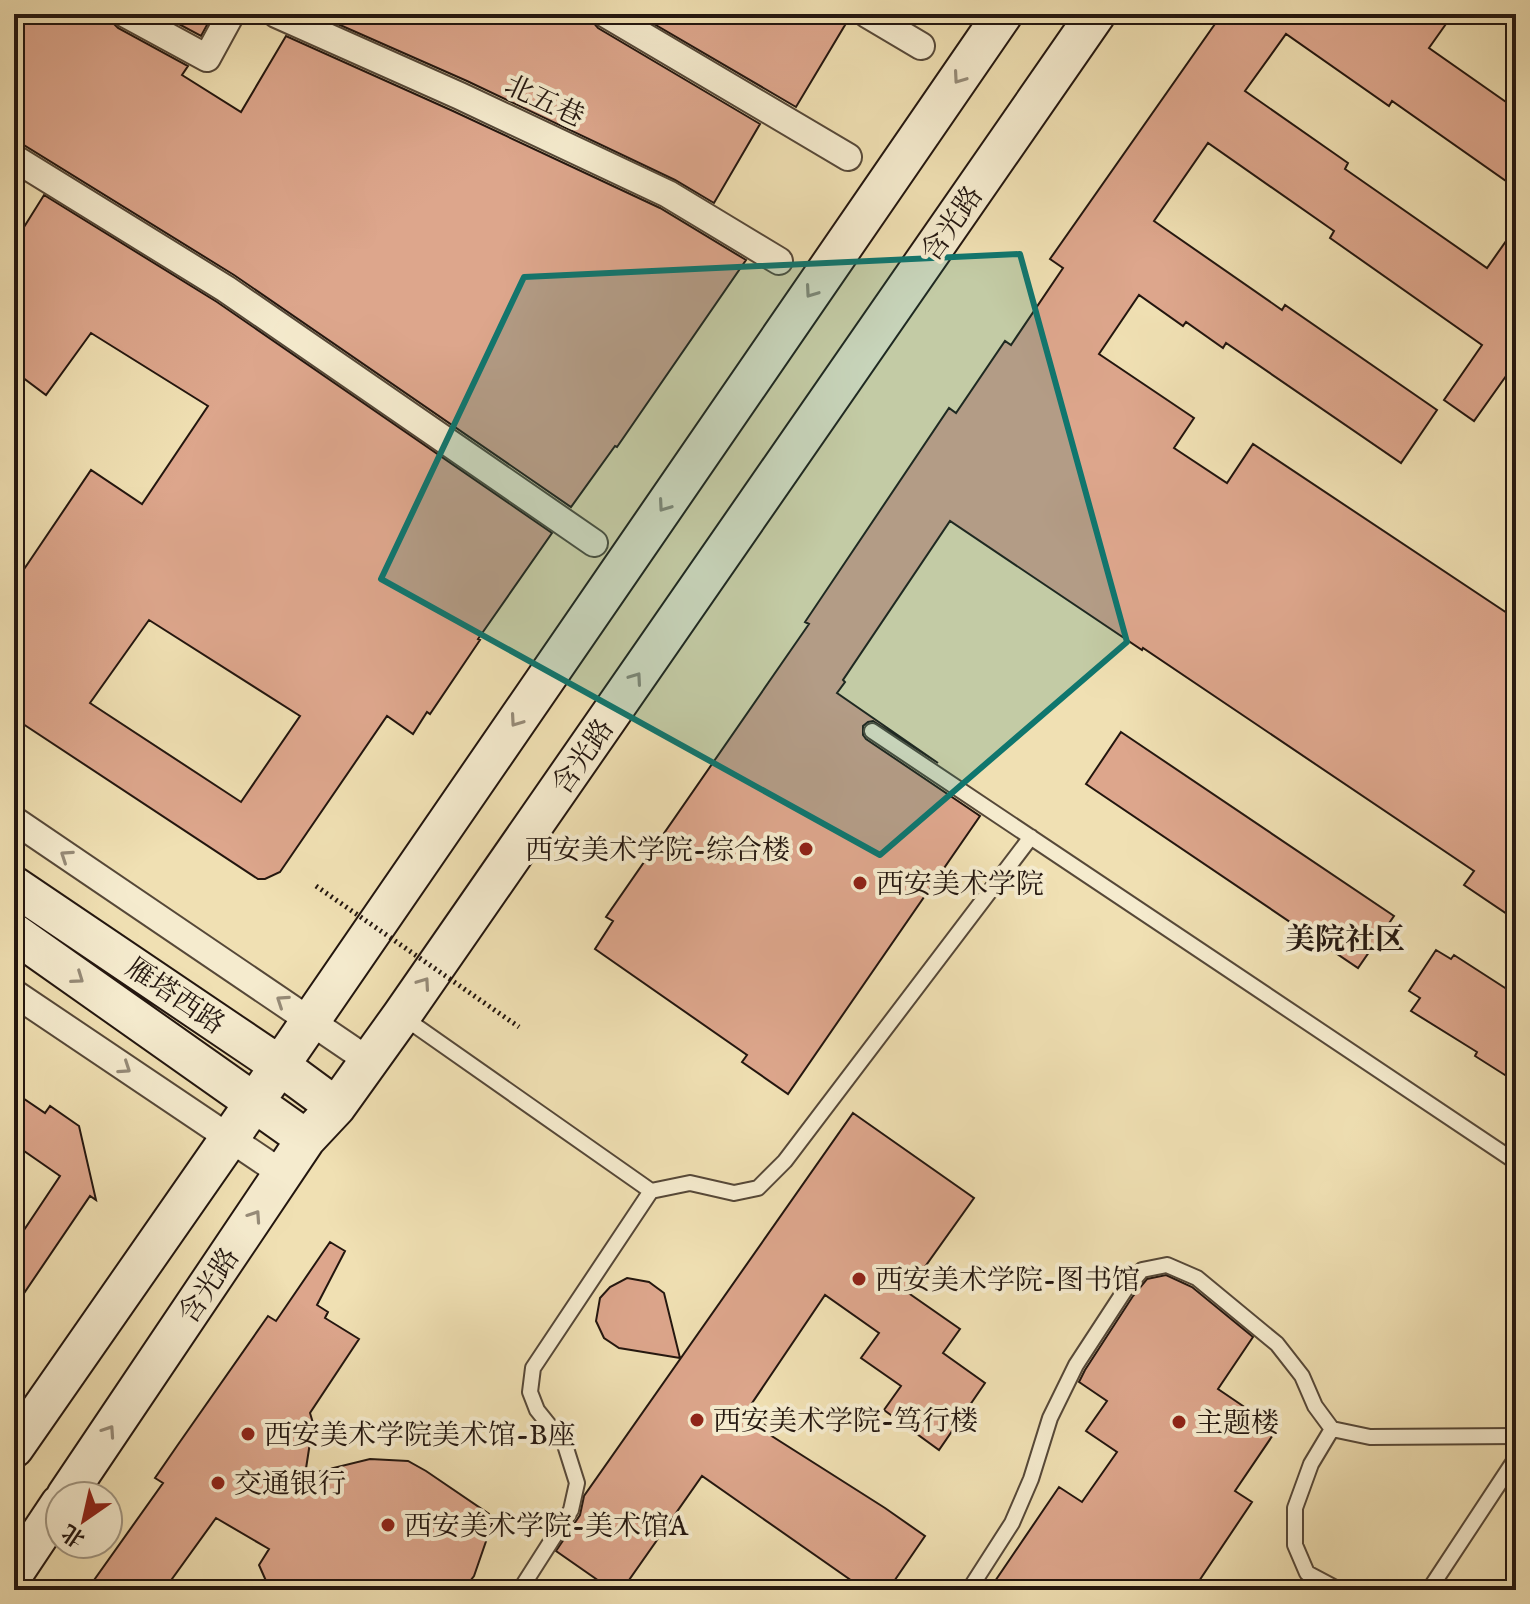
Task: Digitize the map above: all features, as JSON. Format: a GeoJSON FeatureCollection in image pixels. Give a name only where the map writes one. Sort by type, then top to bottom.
{"type":"FeatureCollection","features":[{"type":"Feature","properties":{"kind":"main road"},"geometry":{"type":"LineString","coordinates":[[14,1448],[1003,14]]}},
{"type":"Feature","properties":{"kind":"main road","name":"含光路"},"geometry":{"type":"LineString","coordinates":[[77,1480],[306,1139],[336,1107],[402,1015],[1096,14]]}},
{"type":"Feature","properties":{"kind":"main road","name":"雁塔西路"},"geometry":{"type":"LineString","coordinates":[[14,886],[336,1107]]}},
{"type":"Feature","properties":{"kind":"main road","name":"雁塔西路"},"geometry":{"type":"LineString","coordinates":[[14,933],[306,1139]]}},
{"type":"Feature","properties":{"kind":"main road"},"geometry":{"type":"LineString","coordinates":[[14,1573],[44,1528]]}},
{"type":"Feature","properties":{"kind":"street"},"geometry":{"type":"LineString","coordinates":[[126,14],[207,58],[231,14]]}},
{"type":"Feature","properties":{"kind":"street","name":"北五巷"},"geometry":{"type":"LineString","coordinates":[[276,14],[668,194],[779,261]]}},
{"type":"Feature","properties":{"kind":"street"},"geometry":{"type":"LineString","coordinates":[[606,14],[848,157]]}},
{"type":"Feature","properties":{"kind":"street"},"geometry":{"type":"LineString","coordinates":[[867,14],[921,46]]}},
{"type":"Feature","properties":{"kind":"street"},"geometry":{"type":"LineString","coordinates":[[14,158],[226,289],[594,543]]}},
{"type":"Feature","properties":{"kind":"street"},"geometry":{"type":"LineString","coordinates":[[14,820],[369,1061]]}},
{"type":"Feature","properties":{"kind":"street"},"geometry":{"type":"LineString","coordinates":[[14,993],[283,1174]]}},
{"type":"Feature","properties":{"kind":"lane"},"geometry":{"type":"LineString","coordinates":[[872,731],[1516,1162]]}},
{"type":"Feature","properties":{"kind":"lane"},"geometry":{"type":"LineString","coordinates":[[520,1590],[571,1510],[577,1483],[565,1445],[537,1410],[530,1392],[533,1368],[651,1191],[690,1183],[734,1193],[758,1188],[785,1161],[1031,837]]}},
{"type":"Feature","properties":{"kind":"lane"},"geometry":{"type":"LineString","coordinates":[[402,1015],[651,1191]]}},
{"type":"Feature","properties":{"kind":"lane"},"geometry":{"type":"LineString","coordinates":[[969,1590],[1012,1523],[1031,1479],[1050,1418],[1076,1365],[1125,1290],[1142,1270],[1167,1265],[1197,1278],[1277,1344],[1302,1376],[1315,1406],[1332,1429],[1370,1437],[1516,1436]]}},
{"type":"Feature","properties":{"kind":"lane"},"geometry":{"type":"LineString","coordinates":[[1332,1429],[1311,1464],[1295,1508],[1295,1545],[1307,1573],[1339,1590]]}},
{"type":"Feature","properties":{"kind":"lane"},"geometry":{"type":"LineString","coordinates":[[1429,1590],[1516,1458]]}},
{"type":"Feature","properties":{"kind":"path"},"geometry":{"type":"LineString","coordinates":[[316,886],[519,1027]]}},
{"type":"Feature","properties":{"kind":"highlighted area"},"geometry":{"type":"Polygon","coordinates":[[[1020,254],[1127,642],[880,855],[381,579],[524,277],[1020,254]]]}},
{"type":"Feature","properties":{"kind":"building"},"geometry":{"type":"Polygon","coordinates":[[[14,14],[110,14],[118,28],[188,66],[182,75],[241,112],[286,36],[660,208],[746,260],[617,447],[571,507],[234,275],[22,144],[14,142],[14,14]]]}},
{"type":"Feature","properties":{"kind":"building"},"geometry":{"type":"Polygon","coordinates":[[[160,14],[213,14],[201,36],[160,14]]]}},
{"type":"Feature","properties":{"kind":"building"},"geometry":{"type":"Polygon","coordinates":[[[315,14],[590,14],[598,28],[760,124],[714,203],[675,180],[467,81],[315,14]]]}},
{"type":"Feature","properties":{"kind":"building"},"geometry":{"type":"Polygon","coordinates":[[[637,14],[826,14],[845,25],[796,107],[637,14]]]}},
{"type":"Feature","properties":{"kind":"building"},"geometry":{"type":"Polygon","coordinates":[[[1222,14],[1453,14],[1429,48],[1516,109],[1516,188],[1392,101],[1389,106],[1286,34],[1245,91],[1348,163],[1345,169],[1487,268],[1516,227],[1516,362],[1474,421],[1444,400],[1482,345],[1330,238],[1334,231],[1208,143],[1154,221],[1282,310],[1285,305],[1437,410],[1401,463],[1226,343],[1223,348],[1186,322],[1183,326],[1139,295],[1099,354],[1194,418],[1174,448],[1227,483],[1253,444],[1516,619],[1516,920],[1464,885],[1474,871],[950,521],[837,693],[938,763],[873,721],[863,726],[866,739],[980,816],[788,1094],[742,1062],[747,1055],[595,949],[613,921],[606,917],[809,624],[805,622],[949,408],[956,413],[1005,341],[1011,345],[1063,268],[1050,259],[1222,14]]]}},
{"type":"Feature","properties":{"kind":"building"},"geometry":{"type":"Polygon","coordinates":[[[44,195],[217,302],[552,533],[430,714],[427,712],[413,734],[387,716],[280,872],[265,879],[258,879],[14,718],[14,584],[91,470],[142,504],[208,406],[91,333],[46,395],[14,371],[14,243],[44,195]],[[149,620],[90,703],[241,802],[300,716],[149,620]]]}},
{"type":"Feature","properties":{"kind":"building"},"geometry":{"type":"Polygon","coordinates":[[[1121,732],[1394,916],[1358,968],[1086,784],[1121,732]]]}},
{"type":"Feature","properties":{"kind":"building"},"geometry":{"type":"Polygon","coordinates":[[[1436,950],[1451,959],[1454,955],[1516,995],[1516,1082],[1475,1056],[1477,1052],[1411,1011],[1420,998],[1409,991],[1436,950]]]}},
{"type":"Feature","properties":{"kind":"building"},"geometry":{"type":"Polygon","coordinates":[[[14,1092],[45,1113],[50,1106],[79,1126],[96,1200],[90,1196],[14,1308],[14,1245],[60,1176],[14,1144],[14,1092]]]}},
{"type":"Feature","properties":{"kind":"building"},"geometry":{"type":"Polygon","coordinates":[[[853,1113],[974,1198],[907,1292],[960,1329],[943,1353],[985,1383],[939,1450],[884,1410],[901,1386],[861,1358],[879,1333],[825,1295],[746,1412],[770,1429],[767,1433],[925,1536],[888,1590],[865,1590],[702,1476],[622,1590],[612,1590],[556,1551],[580,1515],[584,1496],[853,1113]]]}},
{"type":"Feature","properties":{"kind":"building"},"geometry":{"type":"Polygon","coordinates":[[[330,1242],[345,1251],[317,1305],[328,1312],[325,1318],[359,1339],[310,1413],[313,1423],[305,1475],[370,1459],[408,1461],[426,1471],[489,1514],[492,1524],[474,1576],[463,1590],[270,1590],[259,1565],[269,1549],[216,1518],[164,1590],[87,1590],[108,1560],[124,1560],[124,1538],[163,1483],[155,1478],[268,1316],[276,1321],[330,1242]]]}},
{"type":"Feature","properties":{"kind":"building","name":"主题楼"},"geometry":{"type":"Polygon","coordinates":[[[1166,1275],[1192,1287],[1253,1337],[1218,1389],[1277,1429],[1235,1491],[1252,1502],[1193,1590],[989,1590],[1059,1487],[1082,1502],[1117,1452],[1086,1431],[1107,1401],[1079,1382],[1133,1296],[1147,1279],[1166,1275]]]}},
{"type":"Feature","properties":{"kind":"building"},"geometry":{"type":"Polygon","coordinates":[[[627,1278],[649,1282],[664,1293],[680,1358],[619,1348],[604,1338],[596,1321],[600,1298],[610,1287],[627,1278]]]}},
{"type":"Feature","properties":{"kind":"place","name":"西安美术学院-综合楼"},"geometry":{"type":"Point","coordinates":[806,849]}},
{"type":"Feature","properties":{"kind":"place","name":"西安美术学院"},"geometry":{"type":"Point","coordinates":[860,883]}},
{"type":"Feature","properties":{"kind":"place","name":"西安美术学院-图书馆"},"geometry":{"type":"Point","coordinates":[859,1279]}},
{"type":"Feature","properties":{"kind":"place","name":"西安美术学院-笃行楼"},"geometry":{"type":"Point","coordinates":[697,1420]}},
{"type":"Feature","properties":{"kind":"place","name":"主题楼"},"geometry":{"type":"Point","coordinates":[1179,1422]}},
{"type":"Feature","properties":{"kind":"place","name":"西安美术学院美术馆-B座"},"geometry":{"type":"Point","coordinates":[248,1434]}},
{"type":"Feature","properties":{"kind":"place","name":"交通银行"},"geometry":{"type":"Point","coordinates":[218,1483]}},
{"type":"Feature","properties":{"kind":"place","name":"西安美术学院-美术馆A"},"geometry":{"type":"Point","coordinates":[388,1525]}},
{"type":"Feature","properties":{"kind":"district","name":"美院社区"},"geometry":{"type":"Point","coordinates":[1345,939]}}]}
